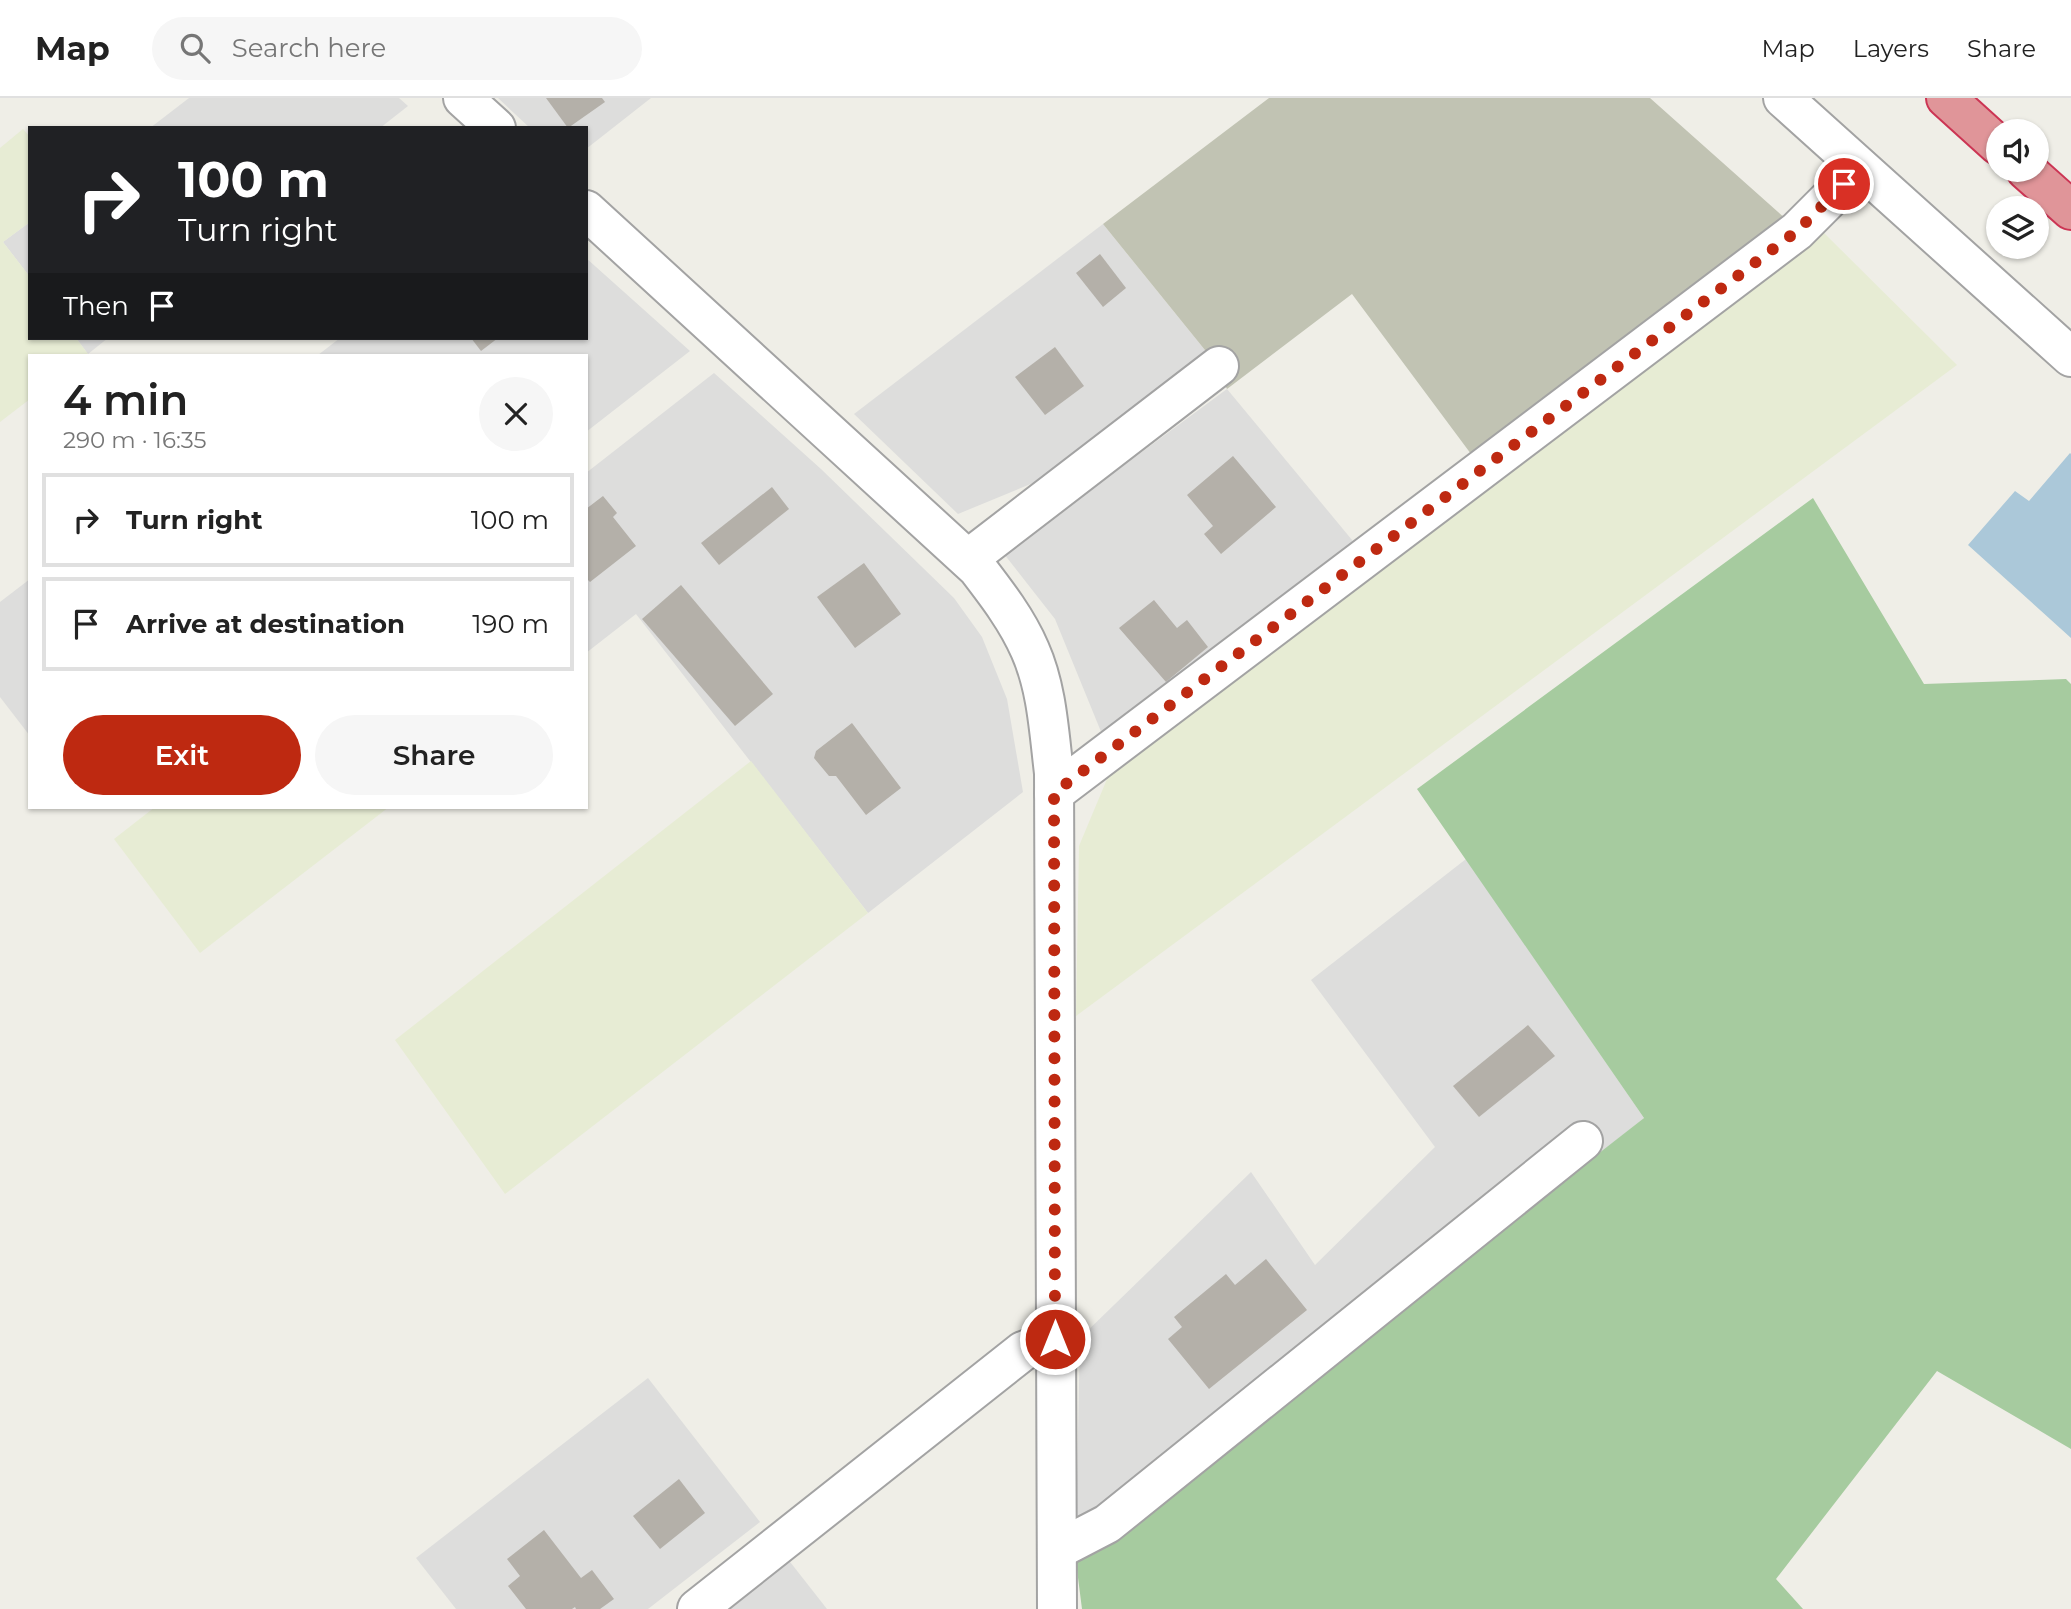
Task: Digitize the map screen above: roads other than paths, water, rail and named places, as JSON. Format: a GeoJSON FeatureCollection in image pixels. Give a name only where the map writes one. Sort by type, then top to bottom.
{"type":"FeatureCollection","features":[{"type":"Feature","properties":{"kind":"highway"},"geometry":{"type":"LineString","coordinates":[[1946,98],[1986,134]]}},
{"type":"Feature","properties":{"kind":"highway"},"geometry":{"type":"LineString","coordinates":[[2040,182],[2071,210]]}},
{"type":"Feature","properties":{"kind":"street"},"geometry":{"type":"LineString","coordinates":[[463,98],[494,126]]}},
{"type":"Feature","properties":{"kind":"street"},"geometry":{"type":"LineString","coordinates":[[1783,98],[2071,357]]}},
{"type":"Feature","properties":{"kind":"street"},"geometry":{"type":"LineString","coordinates":[[1054,793],[1797,231],[1860,168]]}},
{"type":"Feature","properties":{"kind":"street"},"geometry":{"type":"LineString","coordinates":[[588,212],[968,559],[1007,607],[1031,651],[1046,703],[1054,793],[1057,1609]]}},
{"type":"Feature","properties":{"kind":"street"},"geometry":{"type":"LineString","coordinates":[[968,559],[1219,366]]}},
{"type":"Feature","properties":{"kind":"street"},"geometry":{"type":"LineString","coordinates":[[1057,1550],[1107,1524],[1583,1141]]}},
{"type":"Feature","properties":{"kind":"street"},"geometry":{"type":"LineString","coordinates":[[697,1609],[1023,1351],[1055,1339]]}},
{"type":"Feature","properties":{"kind":"water"},"geometry":{"type":"Polygon","coordinates":[[[2070,453],[2071,638],[1968,545],[2015,491],[2029,501],[2070,453]]]}}]}
